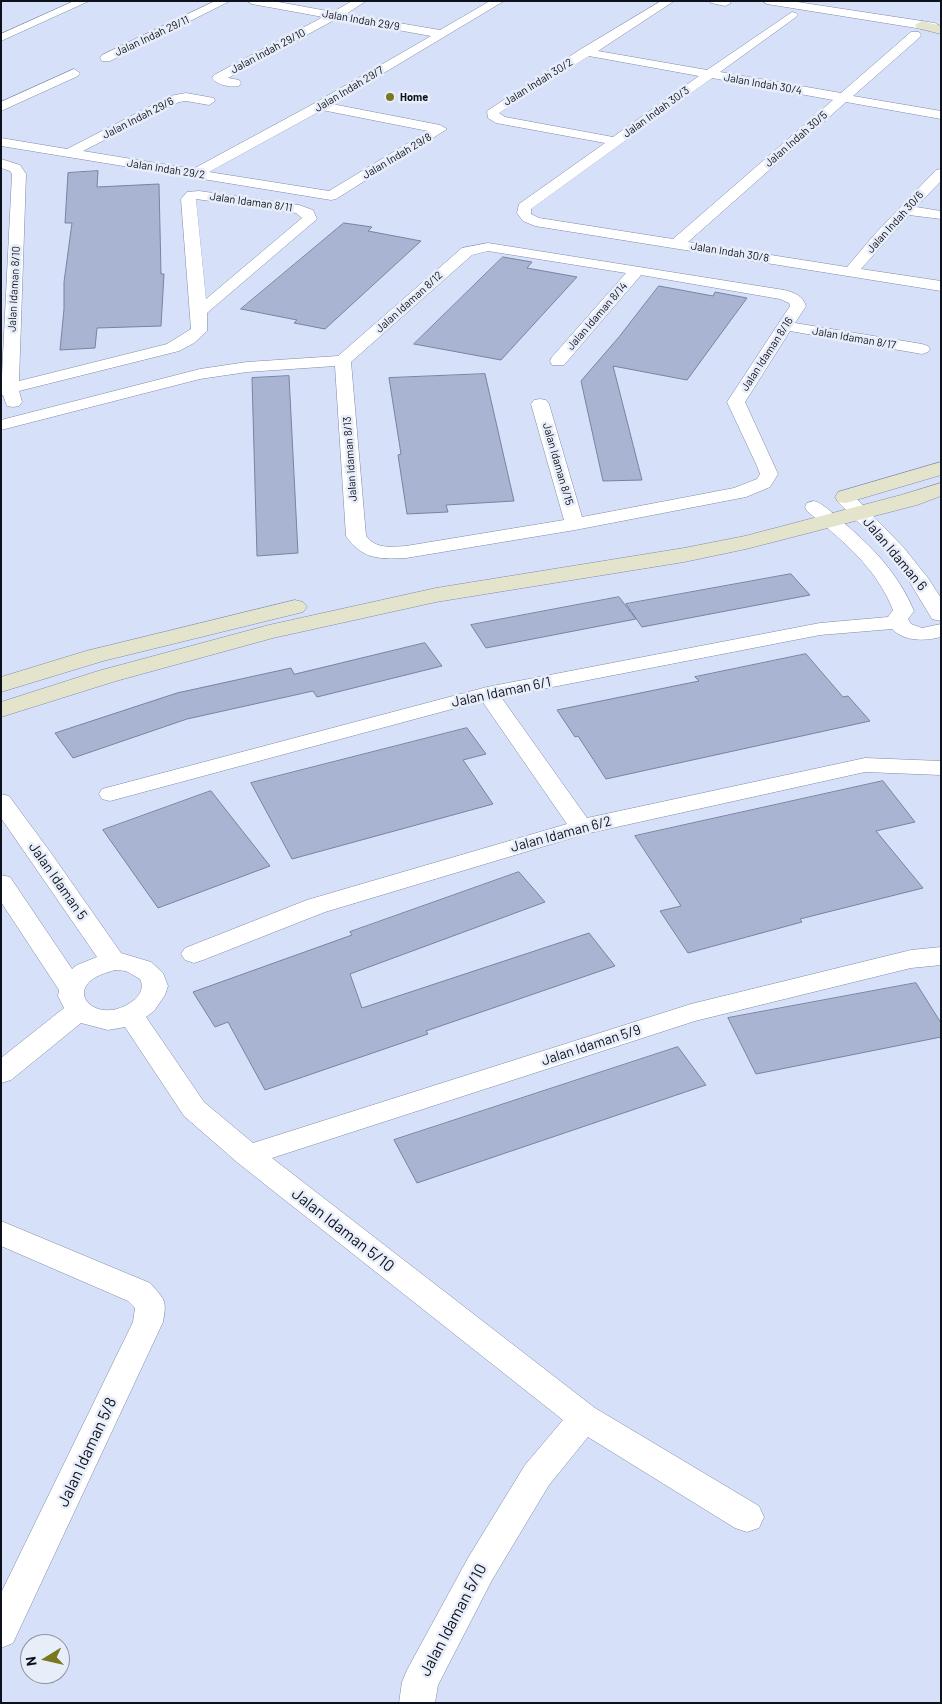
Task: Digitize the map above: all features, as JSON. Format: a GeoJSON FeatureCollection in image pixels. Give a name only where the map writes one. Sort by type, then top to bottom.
{"type":"FeatureCollection","features":[{"type":"Feature","properties":{"kind":"main road"},"geometry":{"type":"LineString","coordinates":[[918,30],[941,28]]}},
{"type":"Feature","properties":{"kind":"main road"},"geometry":{"type":"LineString","coordinates":[[1,710],[107,676],[270,632],[436,595],[684,555],[746,542],[821,514],[852,505],[941,468]]}},
{"type":"Feature","properties":{"kind":"main road"},"geometry":{"type":"LineString","coordinates":[[852,505],[909,500],[941,489]]}},
{"type":"Feature","properties":{"kind":"main road"},"geometry":{"type":"LineString","coordinates":[[1,685],[95,656],[258,615],[426,578],[821,514]]}},
{"type":"Feature","properties":{"kind":"street"},"geometry":{"type":"LineString","coordinates":[[1,38],[84,1]]}},
{"type":"Feature","properties":{"kind":"street","name":"Jalan Indah 29/11"},"geometry":{"type":"LineString","coordinates":[[106,58],[225,1]]}},
{"type":"Feature","properties":{"kind":"street","name":"Jalan Indah 29/9"},"geometry":{"type":"LineString","coordinates":[[252,1],[442,34]]}},
{"type":"Feature","properties":{"kind":"street","name":"Jalan Indah 29/10"},"geometry":{"type":"LineString","coordinates":[[235,83],[218,78],[362,1]]}},
{"type":"Feature","properties":{"kind":"street","name":"Jalan Indah 29/7"},"geometry":{"type":"LineString","coordinates":[[197,173],[320,106],[499,1]]}},
{"type":"Feature","properties":{"kind":"street","name":"Jalan Indah 30/2"},"geometry":{"type":"LineString","coordinates":[[615,142],[501,120],[493,115],[493,111],[669,1]]}},
{"type":"Feature","properties":{"kind":"street"},"geometry":{"type":"LineString","coordinates":[[767,1],[797,12],[918,30]]}},
{"type":"Feature","properties":{"kind":"street","name":"Jalan Indah 30/3"},"geometry":{"type":"LineString","coordinates":[[523,212],[524,207],[797,12]]}},
{"type":"Feature","properties":{"kind":"street","name":"Jalan Indah 30/5"},"geometry":{"type":"LineString","coordinates":[[676,244],[844,98],[918,30]]}},
{"type":"Feature","properties":{"kind":"street","name":"Jalan Indah 30/4"},"geometry":{"type":"LineString","coordinates":[[585,52],[941,115]]}},
{"type":"Feature","properties":{"kind":"street"},"geometry":{"type":"LineString","coordinates":[[1,107],[74,73]]}},
{"type":"Feature","properties":{"kind":"street","name":"Jalan Indah 29/6"},"geometry":{"type":"LineString","coordinates":[[69,153],[175,99],[186,97],[209,101]]}},
{"type":"Feature","properties":{"kind":"street","name":"Jalan Indah 29/8"},"geometry":{"type":"LineString","coordinates":[[320,106],[440,129],[330,196]]}},
{"type":"Feature","properties":{"kind":"street","name":"Jalan Indah 29/2"},"geometry":{"type":"LineString","coordinates":[[1,142],[330,196]]}},
{"type":"Feature","properties":{"kind":"street","name":"Jalan Idaman 8/10"},"geometry":{"type":"LineString","coordinates":[[4,164],[15,168],[19,174],[5,389],[10,423]]}},
{"type":"Feature","properties":{"kind":"street","name":"Jalan Indah 30/6"},"geometry":{"type":"LineString","coordinates":[[851,271],[941,173]]}},
{"type":"Feature","properties":{"kind":"street","name":"Jalan Idaman 8/11"},"geometry":{"type":"LineString","coordinates":[[5,389],[173,348],[188,340],[199,331],[199,312],[188,199],[192,195],[299,210],[308,213],[310,219],[199,312]]}},
{"type":"Feature","properties":{"kind":"street"},"geometry":{"type":"LineString","coordinates":[[906,210],[941,215]]}},
{"type":"Feature","properties":{"kind":"street","name":"Jalan Indah 30/8"},"geometry":{"type":"LineString","coordinates":[[523,212],[525,217],[535,222],[941,286]]}},
{"type":"Feature","properties":{"kind":"street","name":"Jalan Idaman 8/12"},"geometry":{"type":"LineString","coordinates":[[343,360],[467,251],[488,247],[637,270]]}},
{"type":"Feature","properties":{"kind":"street","name":"Jalan Idaman 8/16"},"geometry":{"type":"LineString","coordinates":[[575,524],[739,493],[764,483],[769,474],[736,402],[798,306],[796,300],[784,296],[637,270]]}},
{"type":"Feature","properties":{"kind":"street","name":"Jalan Idaman 8/14"},"geometry":{"type":"LineString","coordinates":[[558,361],[637,270]]}},
{"type":"Feature","properties":{"kind":"street","name":"Jalan Idaman 8/17"},"geometry":{"type":"LineString","coordinates":[[786,326],[922,349]]}},
{"type":"Feature","properties":{"kind":"street"},"geometry":{"type":"LineString","coordinates":[[10,423],[200,374],[248,367],[343,360]]}},
{"type":"Feature","properties":{"kind":"street","name":"Jalan Idaman 8/13"},"geometry":{"type":"LineString","coordinates":[[343,360],[356,536],[361,545],[370,551],[386,553],[406,552],[575,524]]}},
{"type":"Feature","properties":{"kind":"street","name":"Jalan Idaman 8/15"},"geometry":{"type":"LineString","coordinates":[[540,404],[575,524]]}},
{"type":"Feature","properties":{"kind":"street","name":"Jalan Idaman 6"},"geometry":{"type":"LineString","coordinates":[[852,505],[914,572],[932,598],[940,621]]}},
{"type":"Feature","properties":{"kind":"street","name":"Jalan Idaman 6"},"geometry":{"type":"LineString","coordinates":[[821,514],[887,576],[899,594],[901,617]]}},
{"type":"Feature","properties":{"kind":"street"},"geometry":{"type":"LineString","coordinates":[[901,617],[906,630],[920,634],[935,633],[940,621]]}},
{"type":"Feature","properties":{"kind":"street","name":"Jalan Idaman 6/1"},"geometry":{"type":"LineString","coordinates":[[110,794],[487,693],[820,629],[901,617]]}},
{"type":"Feature","properties":{"kind":"street"},"geometry":{"type":"LineString","coordinates":[[487,693],[581,827]]}},
{"type":"Feature","properties":{"kind":"street","name":"Jalan Idaman 6/2"},"geometry":{"type":"LineString","coordinates":[[194,954],[316,906],[581,827],[866,765],[941,768]]}},
{"type":"Feature","properties":{"kind":"street","name":"Jalan Idaman 5"},"geometry":{"type":"LineString","coordinates":[[1,801],[43,858],[113,961]]}},
{"type":"Feature","properties":{"kind":"street"},"geometry":{"type":"LineString","coordinates":[[1,883],[75,999],[88,1017],[102,1020],[117,1019],[131,1015],[150,1000],[154,990],[154,980],[148,972],[138,965],[113,961],[98,964],[86,970],[77,978],[75,999],[1,1073]]}},
{"type":"Feature","properties":{"kind":"street","name":"Jalan Idaman 5/9"},"geometry":{"type":"LineString","coordinates":[[248,1155],[690,1013],[911,959],[941,956]]}},
{"type":"Feature","properties":{"kind":"street","name":"Jalan Idaman 5/10"},"geometry":{"type":"LineString","coordinates":[[131,1015],[194,1109],[248,1155],[584,1418],[747,1517]]}},
{"type":"Feature","properties":{"kind":"street","name":"Jalan Idaman 5/8"},"geometry":{"type":"LineString","coordinates":[[1,1233],[139,1292],[151,1305],[148,1322],[1,1632]]}},
{"type":"Feature","properties":{"kind":"street","name":"Jalan Idaman 5/10"},"geometry":{"type":"LineString","coordinates":[[417,1703],[420,1682],[480,1569],[537,1475],[584,1418]]}},
{"type":"Feature","properties":{"kind":"building"},"geometry":{"type":"Polygon","coordinates":[[[98,171],[97,187],[159,184],[161,274],[164,274],[161,326],[97,328],[95,348],[60,350],[64,309],[64,282],[72,223],[65,223],[68,173],[98,171]]]}},
{"type":"Feature","properties":{"kind":"building"},"geometry":{"type":"Polygon","coordinates":[[[344,223],[372,227],[368,231],[421,241],[325,329],[294,323],[297,320],[241,309],[344,223]]]}},
{"type":"Feature","properties":{"kind":"building"},"geometry":{"type":"Polygon","coordinates":[[[503,257],[532,262],[527,268],[577,277],[501,360],[414,344],[503,257]]]}},
{"type":"Feature","properties":{"kind":"building"},"geometry":{"type":"Polygon","coordinates":[[[659,286],[713,296],[715,292],[747,298],[687,380],[613,366],[642,480],[603,481],[581,381],[659,286]]]}},
{"type":"Feature","properties":{"kind":"building"},"geometry":{"type":"Polygon","coordinates":[[[485,374],[514,501],[446,505],[448,512],[407,514],[398,455],[401,454],[389,378],[485,374]]]}},
{"type":"Feature","properties":{"kind":"building"},"geometry":{"type":"Polygon","coordinates":[[[289,376],[298,553],[257,556],[252,378],[289,376]]]}},
{"type":"Feature","properties":{"kind":"building"},"geometry":{"type":"Polygon","coordinates":[[[791,574],[810,595],[642,627],[626,604],[791,574]]]}},
{"type":"Feature","properties":{"kind":"building"},"geometry":{"type":"Polygon","coordinates":[[[619,597],[636,619],[486,648],[471,625],[619,597]]]}},
{"type":"Feature","properties":{"kind":"building"},"geometry":{"type":"Polygon","coordinates":[[[425,643],[442,666],[317,697],[313,691],[187,719],[73,758],[55,733],[177,693],[291,668],[294,674],[425,643]]]}},
{"type":"Feature","properties":{"kind":"building"},"geometry":{"type":"Polygon","coordinates":[[[806,654],[843,697],[848,696],[870,721],[606,779],[578,736],[575,737],[557,710],[699,681],[695,677],[806,654]]]}},
{"type":"Feature","properties":{"kind":"building"},"geometry":{"type":"Polygon","coordinates":[[[467,728],[486,754],[463,760],[493,804],[292,859],[251,783],[467,728]]]}},
{"type":"Feature","properties":{"kind":"building"},"geometry":{"type":"Polygon","coordinates":[[[883,781],[915,822],[876,831],[923,888],[800,919],[802,922],[688,953],[660,911],[681,906],[635,836],[883,781]]]}},
{"type":"Feature","properties":{"kind":"building"},"geometry":{"type":"Polygon","coordinates":[[[211,791],[270,866],[158,908],[103,830],[211,791]]]}},
{"type":"Feature","properties":{"kind":"building"},"geometry":{"type":"Polygon","coordinates":[[[519,872],[545,902],[350,974],[362,1008],[589,933],[615,966],[426,1031],[428,1034],[265,1090],[228,1022],[215,1027],[193,992],[352,935],[350,932],[519,872]]]}},
{"type":"Feature","properties":{"kind":"building"},"geometry":{"type":"Polygon","coordinates":[[[916,983],[941,1023],[941,1037],[756,1074],[728,1018],[916,983]]]}},
{"type":"Feature","properties":{"kind":"building"},"geometry":{"type":"Polygon","coordinates":[[[678,1047],[706,1085],[417,1183],[394,1140],[678,1047]]]}},
{"type":"Feature","properties":{"kind":"place","name":"Home"},"geometry":{"type":"Point","coordinates":[390,97]}}]}
